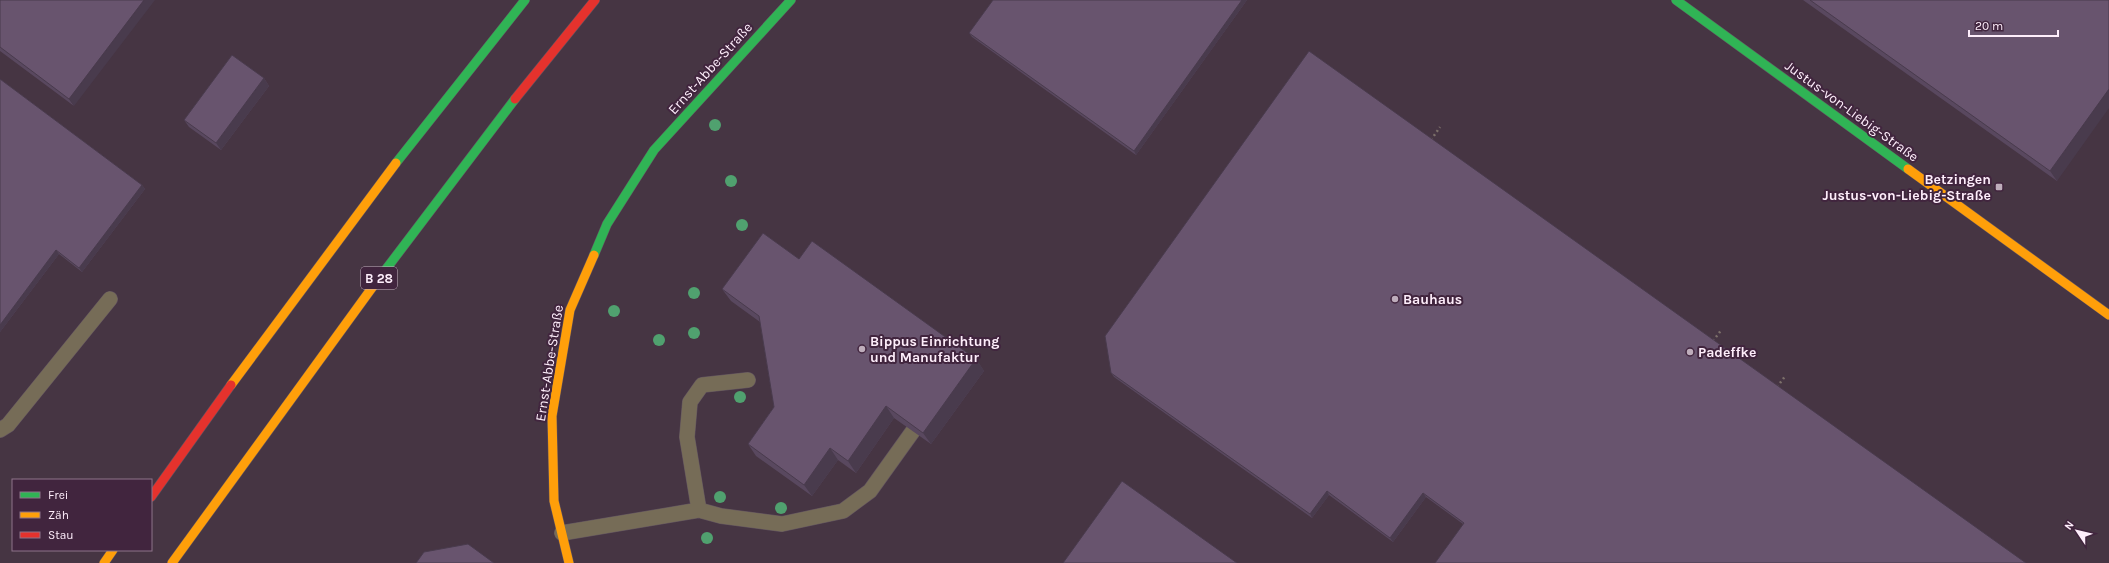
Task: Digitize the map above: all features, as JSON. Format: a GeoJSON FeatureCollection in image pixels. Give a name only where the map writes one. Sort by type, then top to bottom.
{"type":"FeatureCollection","features":[{"type":"Feature","properties":{"kind":"main road"},"geometry":{"type":"LineString","coordinates":[[152,496],[212,411],[403,153],[462,76],[525,0]]}},
{"type":"Feature","properties":{"kind":"main road","name":"B 28"},"geometry":{"type":"LineString","coordinates":[[172,563],[258,443],[447,186],[507,108],[595,0]]}},
{"type":"Feature","properties":{"kind":"main road","name":"Ernst-Abbe-Straße"},"geometry":{"type":"LineString","coordinates":[[569,563],[554,501],[552,416],[570,310],[607,224],[654,150],[791,0]]}},
{"type":"Feature","properties":{"kind":"main road","name":"Justus-von-Liebig-Straße"},"geometry":{"type":"LineString","coordinates":[[1676,0],[2109,315]]}},
{"type":"Feature","properties":{"kind":"main road"},"geometry":{"type":"LineString","coordinates":[[104,563],[112,551]]}},
{"type":"Feature","properties":{"kind":"lane"},"geometry":{"type":"LineString","coordinates":[[0,430],[8,425],[110,299]]}},
{"type":"Feature","properties":{"kind":"lane"},"geometry":{"type":"LineString","coordinates":[[699,510],[687,437],[690,402],[702,385],[748,380]]}},
{"type":"Feature","properties":{"kind":"lane"},"geometry":{"type":"LineString","coordinates":[[562,533],[699,510],[721,516],[782,524],[843,511],[870,491],[913,431]]}},
{"type":"Feature","properties":{"kind":"path"},"geometry":{"type":"LineString","coordinates":[[1431,140],[1440,128]]}},
{"type":"Feature","properties":{"kind":"path"},"geometry":{"type":"LineString","coordinates":[[1713,341],[1722,329]]}},
{"type":"Feature","properties":{"kind":"path"},"geometry":{"type":"LineString","coordinates":[[1777,387],[1786,375]]}},
{"type":"Feature","properties":{"kind":"building"},"geometry":{"type":"Polygon","coordinates":[[[0,0],[144,0],[69,99],[0,47],[0,0]]]}},
{"type":"Feature","properties":{"kind":"building"},"geometry":{"type":"Polygon","coordinates":[[[993,0],[1242,0],[1134,151],[969,33],[993,0]]]}},
{"type":"Feature","properties":{"kind":"building"},"geometry":{"type":"Polygon","coordinates":[[[1810,0],[2109,0],[2109,89],[2050,171],[1810,0]]]}},
{"type":"Feature","properties":{"kind":"building","name":"Bauhaus"},"geometry":{"type":"Polygon","coordinates":[[[1309,51],[2026,563],[1435,563],[1464,523],[1423,493],[1390,538],[1327,491],[1310,514],[1111,373],[1105,336],[1309,51]]]}},
{"type":"Feature","properties":{"kind":"building"},"geometry":{"type":"Polygon","coordinates":[[[232,55],[264,78],[216,143],[184,120],[232,55]]]}},
{"type":"Feature","properties":{"kind":"building"},"geometry":{"type":"Polygon","coordinates":[[[0,79],[142,185],[79,268],[56,250],[0,325],[0,79]]]}},
{"type":"Feature","properties":{"kind":"building","name":"Bippus Einrichtung und Manufaktur"},"geometry":{"type":"Polygon","coordinates":[[[763,233],[799,259],[812,241],[976,359],[923,433],[886,406],[848,461],[830,448],[804,485],[748,444],[774,407],[759,316],[722,289],[763,233]]]}},
{"type":"Feature","properties":{"kind":"building"},"geometry":{"type":"Polygon","coordinates":[[[1122,481],[1237,563],[1063,563],[1122,481]]]}},
{"type":"Feature","properties":{"kind":"building"},"geometry":{"type":"Polygon","coordinates":[[[468,544],[494,563],[416,563],[424,552],[468,544]]]}},
{"type":"Feature","properties":{"kind":"traffic: fast"},"geometry":{"type":"LineString","coordinates":[[396,163],[525,0]]}},
{"type":"Feature","properties":{"kind":"traffic: fast"},"geometry":{"type":"LineString","coordinates":[[594,255],[607,224],[654,150],[791,0]]}},
{"type":"Feature","properties":{"kind":"traffic: fast"},"geometry":{"type":"LineString","coordinates":[[1676,0],[1908,169]]}},
{"type":"Feature","properties":{"kind":"traffic: fast"},"geometry":{"type":"LineString","coordinates":[[374,285],[515,99]]}},
{"type":"Feature","properties":{"kind":"traffic: slow"},"geometry":{"type":"LineString","coordinates":[[231,385],[396,163]]}},
{"type":"Feature","properties":{"kind":"traffic: slow"},"geometry":{"type":"LineString","coordinates":[[1908,169],[2109,315]]}},
{"type":"Feature","properties":{"kind":"traffic: slow"},"geometry":{"type":"LineString","coordinates":[[569,563],[554,501],[552,416],[570,310],[594,255]]}},
{"type":"Feature","properties":{"kind":"traffic: slow"},"geometry":{"type":"LineString","coordinates":[[172,563],[374,285]]}},
{"type":"Feature","properties":{"kind":"traffic: slow"},"geometry":{"type":"LineString","coordinates":[[104,563],[112,551]]}},
{"type":"Feature","properties":{"kind":"traffic: jam"},"geometry":{"type":"LineString","coordinates":[[515,99],[595,0]]}},
{"type":"Feature","properties":{"kind":"traffic: jam"},"geometry":{"type":"LineString","coordinates":[[152,496],[231,385]]}},
{"type":"Feature","properties":{"kind":"place","name":"Betzingen Justus-von-Liebig-Straße"},"geometry":{"type":"Point","coordinates":[1999,187]}},
{"type":"Feature","properties":{"kind":"place","name":"Bauhaus"},"geometry":{"type":"Point","coordinates":[1395,299]}},
{"type":"Feature","properties":{"kind":"place","name":"Bippus Einrichtung und Manufaktur"},"geometry":{"type":"Point","coordinates":[862,349]}},
{"type":"Feature","properties":{"kind":"place","name":"Padeffke"},"geometry":{"type":"Point","coordinates":[1690,352]}}]}
